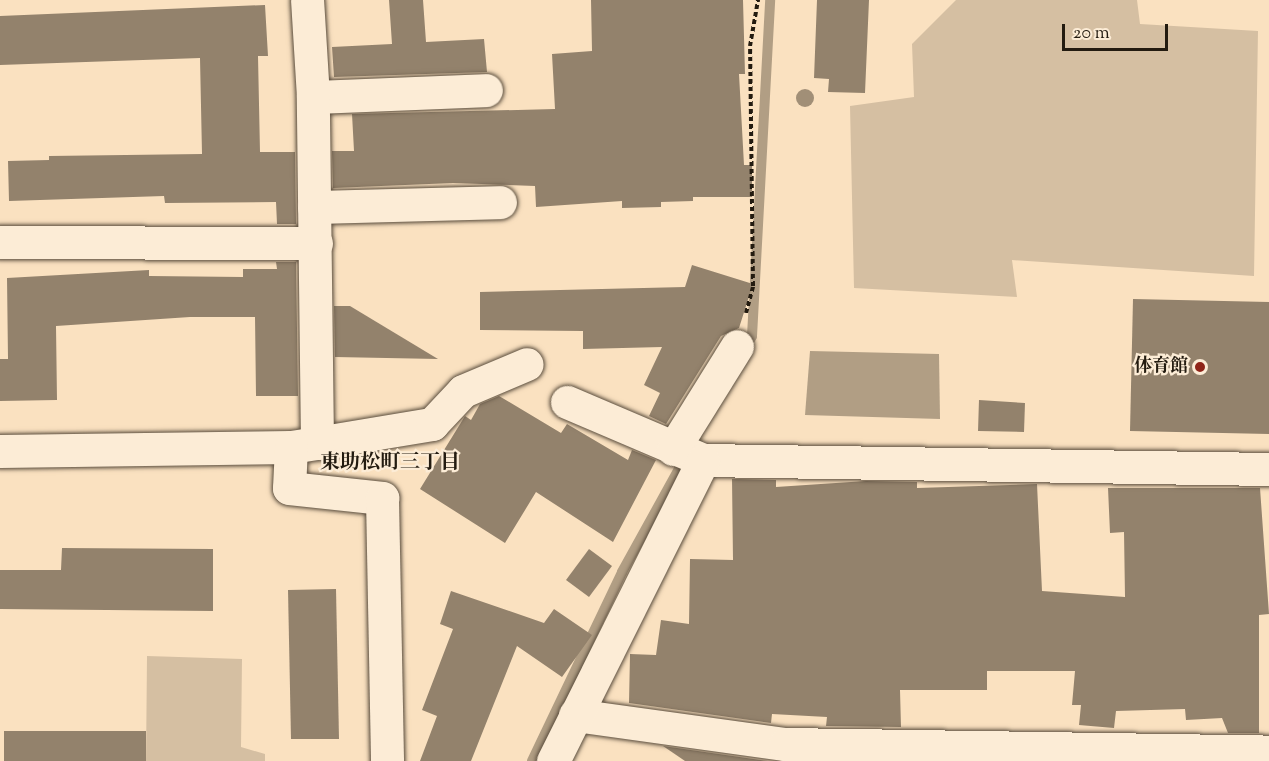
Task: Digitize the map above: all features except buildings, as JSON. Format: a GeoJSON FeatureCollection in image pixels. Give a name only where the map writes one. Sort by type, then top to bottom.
{"type":"FeatureCollection","features":[{"type":"Feature","properties":{"kind":"street"},"geometry":{"type":"LineString","coordinates":[[307,0],[313,97],[316,243],[304,445],[289,488],[382,498],[387,761]]}},
{"type":"Feature","properties":{"kind":"street"},"geometry":{"type":"LineString","coordinates":[[313,97],[486,90]]}},
{"type":"Feature","properties":{"kind":"street"},"geometry":{"type":"LineString","coordinates":[[314,207],[500,202]]}},
{"type":"Feature","properties":{"kind":"street"},"geometry":{"type":"LineString","coordinates":[[0,242],[316,243]]}},
{"type":"Feature","properties":{"kind":"street"},"geometry":{"type":"LineString","coordinates":[[553,761],[687,454],[737,346]]}},
{"type":"Feature","properties":{"kind":"street"},"geometry":{"type":"LineString","coordinates":[[0,451],[304,445],[432,424],[464,391],[528,364]]}},
{"type":"Feature","properties":{"kind":"street"},"geometry":{"type":"LineString","coordinates":[[567,402],[687,454],[1269,469]]}},
{"type":"Feature","properties":{"kind":"street"},"geometry":{"type":"LineString","coordinates":[[575,715],[784,744],[1269,752]]}},
{"type":"Feature","properties":{"kind":"path"},"geometry":{"type":"LineString","coordinates":[[737,346],[753,286],[750,46],[758,0]]}},
{"type":"Feature","properties":{"kind":"shaded area"},"geometry":{"type":"Polygon","coordinates":[[[956,0],[1137,0],[1140,24],[1258,31],[1254,276],[1012,260],[1017,297],[854,288],[850,106],[914,97],[912,44],[956,0]]]}},
{"type":"Feature","properties":{"kind":"shaded area"},"geometry":{"type":"Polygon","coordinates":[[[810,351],[939,354],[940,419],[805,415],[810,351]]]}},
{"type":"Feature","properties":{"kind":"shaded area"},"geometry":{"type":"Polygon","coordinates":[[[147,656],[242,659],[241,747],[265,754],[265,761],[146,761],[147,656]]]}},
{"type":"Feature","properties":{"kind":"waterway"},"geometry":{"type":"LineString","coordinates":[[744,350],[752,336],[770,0]]}},
{"type":"Feature","properties":{"kind":"waterway"},"geometry":{"type":"LineString","coordinates":[[532,761],[622,572],[686,456]]}},
{"type":"Feature","properties":{"kind":"place","name":"体育館"},"geometry":{"type":"Point","coordinates":[1200,367]}},
{"type":"Feature","properties":{"kind":"district","name":"東助松町三丁目"},"geometry":{"type":"Point","coordinates":[390,463]}}]}
